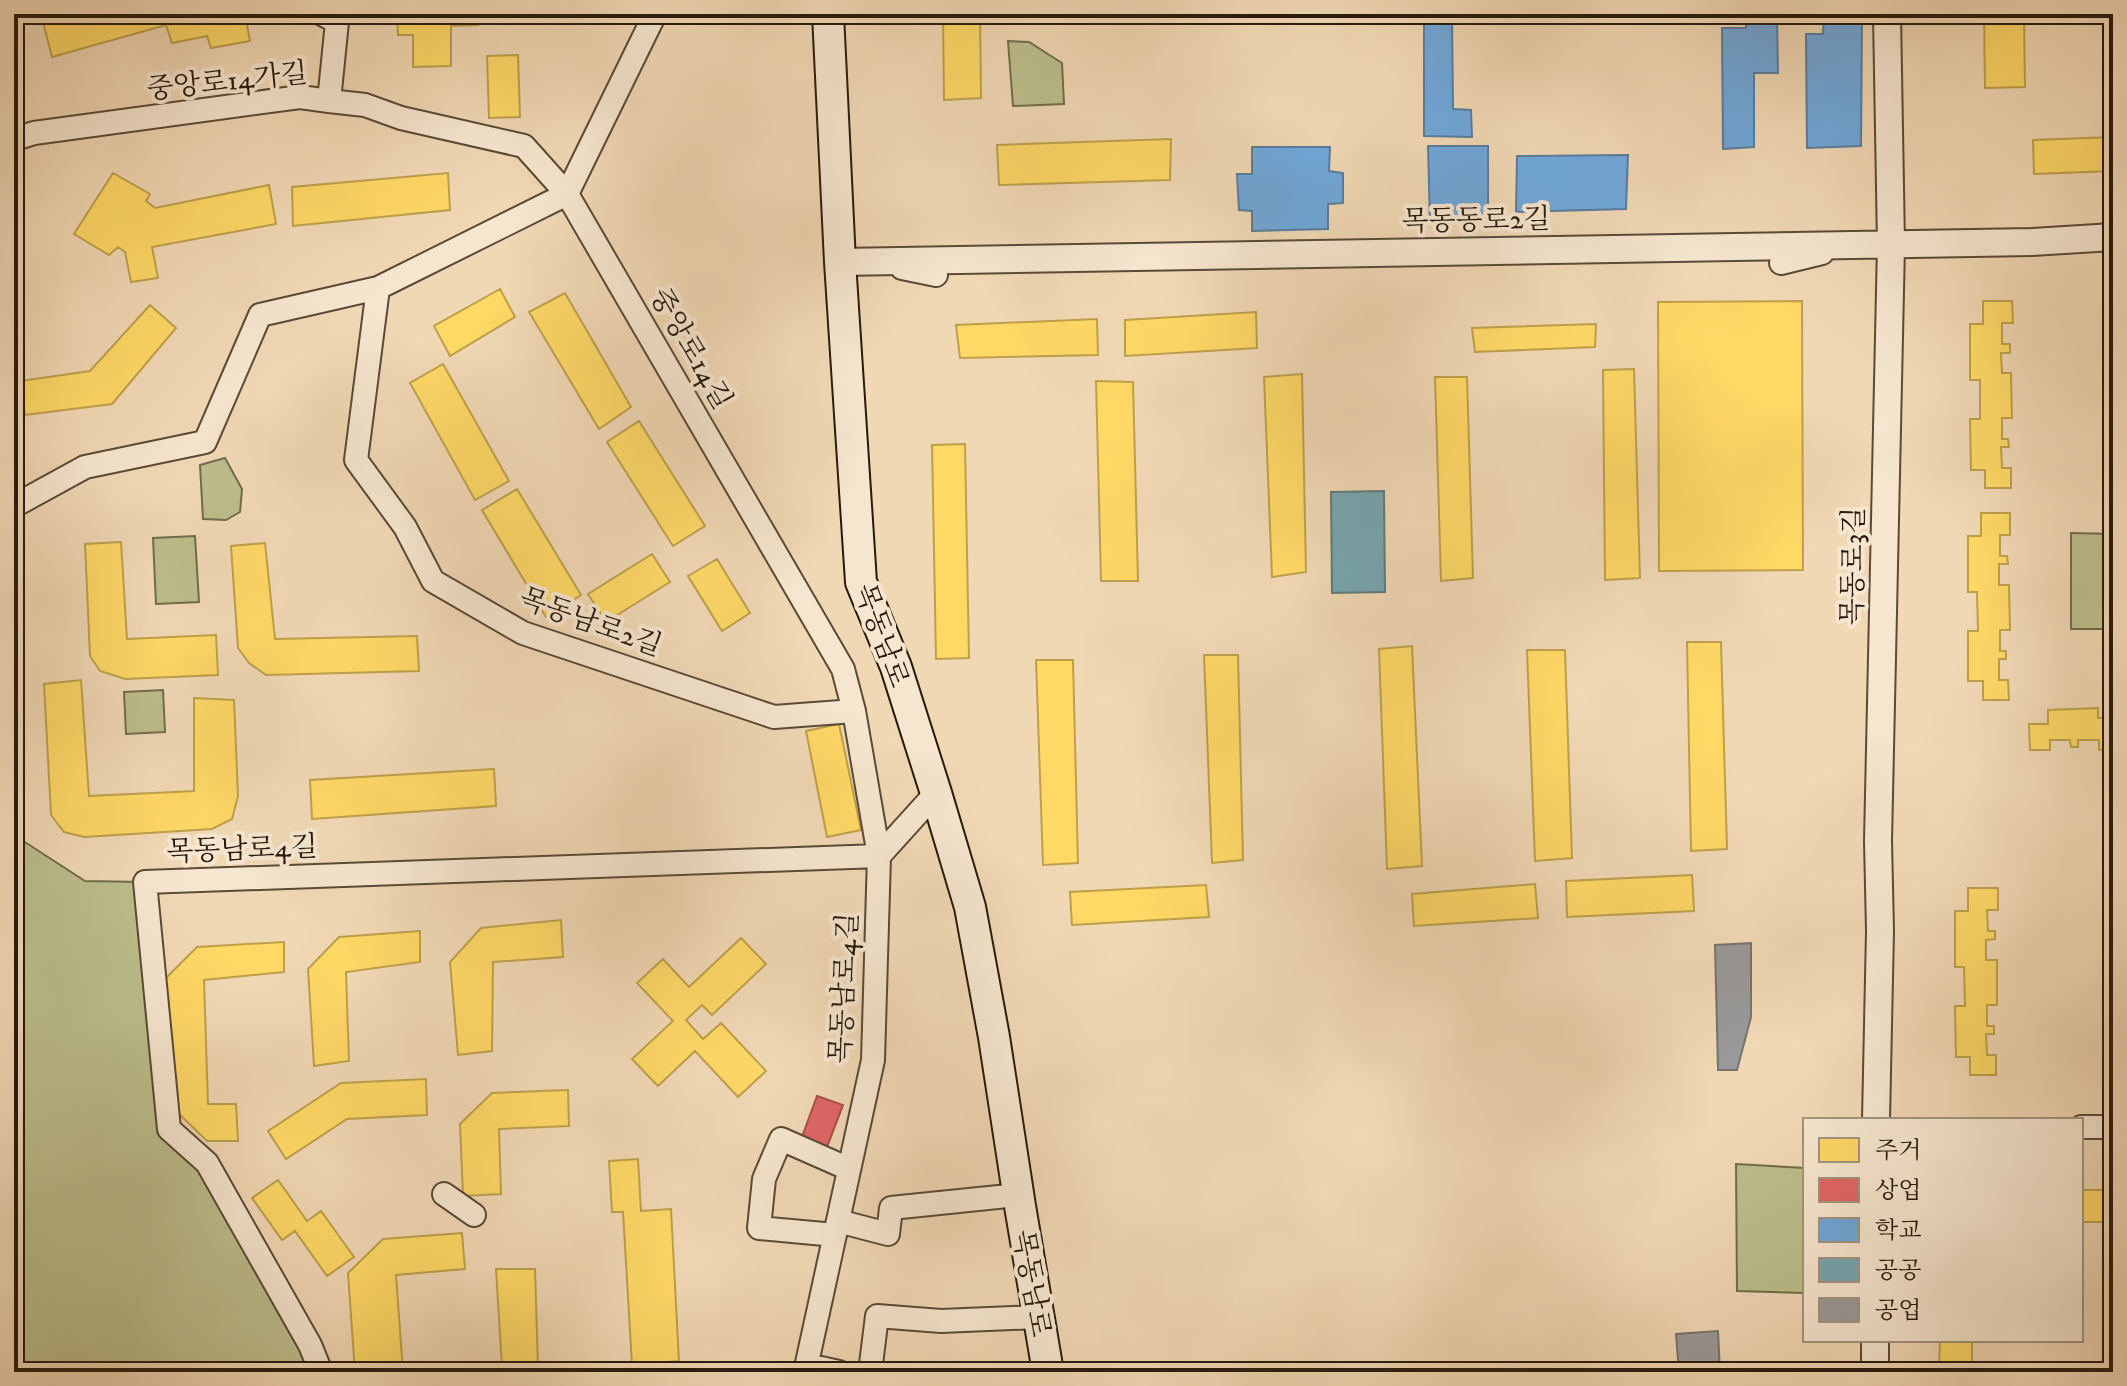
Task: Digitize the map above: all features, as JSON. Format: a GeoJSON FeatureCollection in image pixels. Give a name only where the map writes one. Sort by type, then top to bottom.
{"type":"FeatureCollection","features":[{"type":"Feature","properties":{"kind":"main road","name":"목동남로"},"geometry":{"type":"LineString","coordinates":[[828,14],[840,262],[861,582],[896,667],[970,907],[1048,1372]]}},
{"type":"Feature","properties":{"kind":"street"},"geometry":{"type":"LineString","coordinates":[[322,14],[337,22],[329,101]]}},
{"type":"Feature","properties":{"kind":"street"},"geometry":{"type":"LineString","coordinates":[[14,506],[85,467],[205,442],[260,315],[378,288],[567,194],[655,14]]}},
{"type":"Feature","properties":{"kind":"street","name":"목동로3길"},"geometry":{"type":"LineString","coordinates":[[1876,1118],[1880,931],[1878,825],[1891,245],[1887,14]]}},
{"type":"Feature","properties":{"kind":"street","name":"중앙로14가길"},"geometry":{"type":"LineString","coordinates":[[14,141],[34,133],[300,97],[365,105],[401,118],[524,146],[567,194]]}},
{"type":"Feature","properties":{"kind":"street","name":"중앙로14길"},"geometry":{"type":"LineString","coordinates":[[567,194],[843,669],[854,711]]}},
{"type":"Feature","properties":{"kind":"street","name":"목동동로2길"},"geometry":{"type":"LineString","coordinates":[[840,262],[1891,245],[2113,237]]}},
{"type":"Feature","properties":{"kind":"street"},"geometry":{"type":"LineString","coordinates":[[1781,263],[1852,245]]}},
{"type":"Feature","properties":{"kind":"street"},"geometry":{"type":"LineString","coordinates":[[873,261],[936,275]]}},
{"type":"Feature","properties":{"kind":"street","name":"목동남로2길"},"geometry":{"type":"LineString","coordinates":[[378,288],[356,460],[405,527],[433,581],[523,633],[774,717],[854,711]]}},
{"type":"Feature","properties":{"kind":"street","name":"목동남로4길"},"geometry":{"type":"LineString","coordinates":[[806,1369],[873,1060],[879,856],[854,711]]}},
{"type":"Feature","properties":{"kind":"street"},"geometry":{"type":"LineString","coordinates":[[879,856],[936,793]]}},
{"type":"Feature","properties":{"kind":"street","name":"목동남로4길"},"geometry":{"type":"LineString","coordinates":[[321,1372],[310,1345],[207,1163],[169,1129],[145,882],[879,856]]}},
{"type":"Feature","properties":{"kind":"street"},"geometry":{"type":"LineString","coordinates":[[2083,1127],[2113,1127]]}},
{"type":"Feature","properties":{"kind":"street"},"geometry":{"type":"LineString","coordinates":[[837,1228],[759,1228],[764,1179],[781,1139],[849,1169]]}},
{"type":"Feature","properties":{"kind":"street"},"geometry":{"type":"LineString","coordinates":[[444,1194],[474,1215]]}},
{"type":"Feature","properties":{"kind":"street","name":"목동남로"},"geometry":{"type":"LineString","coordinates":[[837,1228],[888,1234],[891,1208],[1018,1195]]}},
{"type":"Feature","properties":{"kind":"street"},"geometry":{"type":"LineString","coordinates":[[870,1372],[877,1316],[941,1321],[1039,1317]]}},
{"type":"Feature","properties":{"kind":"street"},"geometry":{"type":"LineString","coordinates":[[1875,1342],[1875,1372]]}},
{"type":"Feature","properties":{"kind":"street"},"geometry":{"type":"LineString","coordinates":[[806,1369],[839,1372]]}},
{"type":"Feature","properties":{"kind":"green space"},"geometry":{"type":"Polygon","coordinates":[[[1008,41],[1029,42],[1062,63],[1064,104],[1013,106],[1008,41]]]}},
{"type":"Feature","properties":{"kind":"green space"},"geometry":{"type":"Polygon","coordinates":[[[225,458],[242,489],[240,512],[226,520],[203,519],[200,465],[225,458]]]}},
{"type":"Feature","properties":{"kind":"green space"},"geometry":{"type":"Polygon","coordinates":[[[2071,533],[2113,534],[2113,629],[2071,629],[2071,533]]]}},
{"type":"Feature","properties":{"kind":"green space"},"geometry":{"type":"Polygon","coordinates":[[[195,536],[199,602],[156,604],[153,538],[195,536]]]}},
{"type":"Feature","properties":{"kind":"green space"},"geometry":{"type":"Polygon","coordinates":[[[163,690],[165,732],[126,734],[124,692],[163,690]]]}},
{"type":"Feature","properties":{"kind":"green space"},"geometry":{"type":"Polygon","coordinates":[[[14,835],[85,881],[145,882],[169,1129],[207,1163],[321,1372],[14,1372],[14,835]]]}},
{"type":"Feature","properties":{"kind":"green space"},"geometry":{"type":"Polygon","coordinates":[[[1736,1164],[1803,1168],[1803,1293],[1737,1291],[1736,1164]]]}},
{"type":"Feature","properties":{"kind":"building: 주거"},"geometry":{"type":"Polygon","coordinates":[[[57,14],[213,14],[214,21],[245,15],[250,41],[211,48],[207,36],[172,43],[166,25],[52,57],[42,18],[57,14]]]}},
{"type":"Feature","properties":{"kind":"building: 주거"},"geometry":{"type":"Polygon","coordinates":[[[397,14],[477,14],[478,25],[451,26],[451,66],[413,67],[413,35],[398,35],[397,14]]]}},
{"type":"Feature","properties":{"kind":"building: 주거"},"geometry":{"type":"Polygon","coordinates":[[[520,14],[584,14],[584,18],[521,20],[520,14]]]}},
{"type":"Feature","properties":{"kind":"building: 주거"},"geometry":{"type":"Polygon","coordinates":[[[943,14],[980,14],[981,98],[944,100],[943,14]]]}},
{"type":"Feature","properties":{"kind":"building: 주거"},"geometry":{"type":"Polygon","coordinates":[[[1984,14],[2024,14],[2025,87],[1985,88],[1984,14]]]}},
{"type":"Feature","properties":{"kind":"building: 주거"},"geometry":{"type":"Polygon","coordinates":[[[518,55],[520,117],[489,118],[487,56],[518,55]]]}},
{"type":"Feature","properties":{"kind":"building: 주거"},"geometry":{"type":"Polygon","coordinates":[[[2113,137],[2113,171],[2034,174],[2033,140],[2113,137]]]}},
{"type":"Feature","properties":{"kind":"building: 주거"},"geometry":{"type":"Polygon","coordinates":[[[1171,139],[1170,180],[999,185],[997,145],[1171,139]]]}},
{"type":"Feature","properties":{"kind":"building: 주거"},"geometry":{"type":"Polygon","coordinates":[[[113,173],[150,194],[146,201],[155,208],[269,185],[276,224],[152,247],[158,278],[131,282],[125,252],[118,247],[109,255],[74,234],[113,173]]]}},
{"type":"Feature","properties":{"kind":"building: 주거"},"geometry":{"type":"Polygon","coordinates":[[[448,173],[450,210],[293,226],[292,187],[448,173]]]}},
{"type":"Feature","properties":{"kind":"building: 주거"},"geometry":{"type":"Polygon","coordinates":[[[500,289],[515,317],[450,356],[434,326],[500,289]]]}},
{"type":"Feature","properties":{"kind":"building: 주거"},"geometry":{"type":"Polygon","coordinates":[[[565,293],[631,407],[599,429],[529,312],[565,293]]]}},
{"type":"Feature","properties":{"kind":"building: 주거"},"geometry":{"type":"Polygon","coordinates":[[[1802,301],[1803,570],[1659,571],[1658,302],[1802,301]]]}},
{"type":"Feature","properties":{"kind":"building: 주거"},"geometry":{"type":"Polygon","coordinates":[[[1983,301],[2012,301],[2013,323],[2002,323],[2002,344],[2010,344],[2010,353],[2001,353],[2002,373],[2011,373],[2012,418],[2002,418],[2002,439],[2008,439],[2009,447],[2001,447],[2002,468],[2011,468],[2011,488],[1985,488],[1985,470],[1971,470],[1970,419],[1980,419],[1980,380],[1970,380],[1970,324],[1983,324],[1983,301]]]}},
{"type":"Feature","properties":{"kind":"building: 주거"},"geometry":{"type":"Polygon","coordinates":[[[150,305],[176,328],[112,404],[25,415],[20,381],[90,371],[150,305]]]}},
{"type":"Feature","properties":{"kind":"building: 주거"},"geometry":{"type":"Polygon","coordinates":[[[1256,312],[1257,348],[1125,356],[1125,320],[1256,312]]]}},
{"type":"Feature","properties":{"kind":"building: 주거"},"geometry":{"type":"Polygon","coordinates":[[[1097,319],[1098,355],[960,358],[956,325],[1097,319]]]}},
{"type":"Feature","properties":{"kind":"building: 주거"},"geometry":{"type":"Polygon","coordinates":[[[1596,324],[1595,347],[1475,352],[1472,328],[1596,324]]]}},
{"type":"Feature","properties":{"kind":"building: 주거"},"geometry":{"type":"Polygon","coordinates":[[[443,364],[509,481],[475,500],[410,383],[443,364]]]}},
{"type":"Feature","properties":{"kind":"building: 주거"},"geometry":{"type":"Polygon","coordinates":[[[1634,369],[1640,578],[1605,580],[1603,370],[1634,369]]]}},
{"type":"Feature","properties":{"kind":"building: 주거"},"geometry":{"type":"Polygon","coordinates":[[[1302,374],[1306,572],[1272,577],[1264,377],[1302,374]]]}},
{"type":"Feature","properties":{"kind":"building: 주거"},"geometry":{"type":"Polygon","coordinates":[[[1435,377],[1467,377],[1473,578],[1441,581],[1435,377]]]}},
{"type":"Feature","properties":{"kind":"building: 주거"},"geometry":{"type":"Polygon","coordinates":[[[1096,381],[1133,382],[1138,581],[1101,581],[1096,381]]]}},
{"type":"Feature","properties":{"kind":"building: 주거"},"geometry":{"type":"Polygon","coordinates":[[[639,421],[705,526],[673,546],[607,442],[639,421]]]}},
{"type":"Feature","properties":{"kind":"building: 주거"},"geometry":{"type":"Polygon","coordinates":[[[965,444],[969,658],[936,659],[932,445],[965,444]]]}},
{"type":"Feature","properties":{"kind":"building: 주거"},"geometry":{"type":"Polygon","coordinates":[[[517,489],[581,595],[546,617],[482,510],[517,489]]]}},
{"type":"Feature","properties":{"kind":"building: 주거"},"geometry":{"type":"Polygon","coordinates":[[[1981,513],[2010,513],[2010,535],[2000,535],[2000,556],[2007,556],[2008,564],[1999,564],[1999,585],[2009,585],[2010,630],[2000,630],[2000,651],[2006,651],[2006,659],[1999,659],[1999,680],[2008,680],[2009,700],[1983,700],[1983,681],[1968,681],[1968,631],[1978,631],[1977,592],[1968,592],[1968,536],[1981,536],[1981,513]]]}},
{"type":"Feature","properties":{"kind":"building: 주거"},"geometry":{"type":"Polygon","coordinates":[[[121,542],[127,639],[216,635],[218,675],[125,679],[100,671],[90,656],[85,544],[121,542]]]}},
{"type":"Feature","properties":{"kind":"building: 주거"},"geometry":{"type":"Polygon","coordinates":[[[265,543],[275,639],[417,636],[419,671],[266,675],[249,663],[238,648],[231,546],[265,543]]]}},
{"type":"Feature","properties":{"kind":"building: 주거"},"geometry":{"type":"Polygon","coordinates":[[[652,554],[670,582],[606,622],[588,594],[652,554]]]}},
{"type":"Feature","properties":{"kind":"building: 주거"},"geometry":{"type":"Polygon","coordinates":[[[717,559],[750,613],[722,631],[688,576],[717,559]]]}},
{"type":"Feature","properties":{"kind":"building: 주거"},"geometry":{"type":"Polygon","coordinates":[[[1687,642],[1721,642],[1727,849],[1691,851],[1687,642]]]}},
{"type":"Feature","properties":{"kind":"building: 주거"},"geometry":{"type":"Polygon","coordinates":[[[1412,646],[1422,866],[1387,869],[1379,649],[1412,646]]]}},
{"type":"Feature","properties":{"kind":"building: 주거"},"geometry":{"type":"Polygon","coordinates":[[[1527,650],[1565,650],[1572,858],[1535,861],[1527,650]]]}},
{"type":"Feature","properties":{"kind":"building: 주거"},"geometry":{"type":"Polygon","coordinates":[[[1204,655],[1238,655],[1243,860],[1212,863],[1204,655]]]}},
{"type":"Feature","properties":{"kind":"building: 주거"},"geometry":{"type":"Polygon","coordinates":[[[1036,660],[1073,660],[1078,863],[1043,865],[1036,660]]]}},
{"type":"Feature","properties":{"kind":"building: 주거"},"geometry":{"type":"Polygon","coordinates":[[[81,680],[89,796],[194,791],[194,698],[234,700],[238,796],[232,819],[212,829],[84,837],[64,832],[51,815],[44,684],[81,680]]]}},
{"type":"Feature","properties":{"kind":"building: 주거"},"geometry":{"type":"Polygon","coordinates":[[[2098,708],[2098,718],[2113,717],[2113,749],[2099,750],[2099,740],[2078,740],[2078,747],[2071,747],[2070,740],[2050,740],[2050,750],[2030,750],[2029,724],[2048,724],[2048,710],[2098,708]]]}},
{"type":"Feature","properties":{"kind":"building: 주거"},"geometry":{"type":"Polygon","coordinates":[[[839,724],[861,830],[827,837],[806,731],[839,724]]]}},
{"type":"Feature","properties":{"kind":"building: 주거"},"geometry":{"type":"Polygon","coordinates":[[[494,769],[496,806],[312,819],[310,780],[494,769]]]}},
{"type":"Feature","properties":{"kind":"building: 주거"},"geometry":{"type":"Polygon","coordinates":[[[1692,875],[1694,911],[1567,917],[1566,881],[1692,875]]]}},
{"type":"Feature","properties":{"kind":"building: 주거"},"geometry":{"type":"Polygon","coordinates":[[[1535,884],[1538,918],[1414,926],[1412,894],[1535,884]]]}},
{"type":"Feature","properties":{"kind":"building: 주거"},"geometry":{"type":"Polygon","coordinates":[[[1206,885],[1209,917],[1072,925],[1070,892],[1206,885]]]}},
{"type":"Feature","properties":{"kind":"building: 주거"},"geometry":{"type":"Polygon","coordinates":[[[1968,888],[1998,888],[1998,910],[1987,910],[1988,931],[1995,931],[1995,939],[1986,940],[1986,960],[1997,960],[1997,1005],[1987,1005],[1987,1026],[1994,1026],[1994,1034],[1986,1034],[1987,1055],[1996,1055],[1996,1075],[1970,1075],[1970,1057],[1956,1057],[1955,1006],[1965,1006],[1964,967],[1955,967],[1955,911],[1968,911],[1968,888]]]}},
{"type":"Feature","properties":{"kind":"building: 주거"},"geometry":{"type":"Polygon","coordinates":[[[561,920],[563,957],[493,962],[492,1051],[458,1055],[450,962],[481,928],[561,920]]]}},
{"type":"Feature","properties":{"kind":"building: 주거"},"geometry":{"type":"Polygon","coordinates":[[[420,931],[420,962],[346,972],[349,1061],[314,1066],[308,969],[339,937],[420,931]]]}},
{"type":"Feature","properties":{"kind":"building: 주거"},"geometry":{"type":"Polygon","coordinates":[[[741,938],[766,964],[712,1015],[702,1005],[686,1020],[703,1039],[721,1023],[766,1071],[738,1097],[695,1051],[658,1086],[632,1059],[673,1021],[637,983],[663,959],[689,987],[741,938]]]}},
{"type":"Feature","properties":{"kind":"building: 주거"},"geometry":{"type":"Polygon","coordinates":[[[284,942],[284,972],[204,980],[208,1104],[236,1104],[238,1141],[207,1141],[176,1111],[165,979],[197,947],[284,942]]]}},
{"type":"Feature","properties":{"kind":"building: 주거"},"geometry":{"type":"Polygon","coordinates":[[[426,1079],[427,1115],[347,1119],[286,1159],[268,1131],[341,1083],[426,1079]]]}},
{"type":"Feature","properties":{"kind":"building: 주거"},"geometry":{"type":"Polygon","coordinates":[[[568,1090],[569,1126],[499,1129],[501,1194],[463,1196],[460,1124],[492,1093],[568,1090]]]}},
{"type":"Feature","properties":{"kind":"building: 주거"},"geometry":{"type":"Polygon","coordinates":[[[638,1159],[641,1211],[671,1209],[679,1361],[632,1365],[623,1212],[612,1212],[609,1161],[638,1159]]]}},
{"type":"Feature","properties":{"kind":"building: 주거"},"geometry":{"type":"Polygon","coordinates":[[[278,1180],[307,1221],[321,1211],[354,1257],[327,1276],[295,1231],[282,1240],[252,1198],[278,1180]]]}},
{"type":"Feature","properties":{"kind":"building: 주거"},"geometry":{"type":"Polygon","coordinates":[[[2083,1190],[2113,1190],[2113,1222],[2083,1222],[2083,1190]]]}},
{"type":"Feature","properties":{"kind":"building: 주거"},"geometry":{"type":"Polygon","coordinates":[[[462,1233],[465,1269],[396,1275],[403,1372],[355,1372],[348,1273],[383,1239],[462,1233]]]}},
{"type":"Feature","properties":{"kind":"building: 주거"},"geometry":{"type":"Polygon","coordinates":[[[496,1269],[535,1269],[538,1367],[502,1368],[496,1269]]]}},
{"type":"Feature","properties":{"kind":"building: 주거"},"geometry":{"type":"Polygon","coordinates":[[[1940,1342],[1972,1342],[1972,1372],[1939,1372],[1940,1342]]]}},
{"type":"Feature","properties":{"kind":"building: 상업"},"geometry":{"type":"Polygon","coordinates":[[[817,1096],[843,1105],[827,1147],[802,1137],[817,1096]]]}},
{"type":"Feature","properties":{"kind":"building: 학교"},"geometry":{"type":"Polygon","coordinates":[[[1424,14],[1452,14],[1453,109],[1471,110],[1472,137],[1424,136],[1424,14]]]}},
{"type":"Feature","properties":{"kind":"building: 학교"},"geometry":{"type":"Polygon","coordinates":[[[1746,14],[1777,14],[1778,73],[1754,73],[1754,147],[1723,149],[1722,28],[1746,28],[1746,14]]]}},
{"type":"Feature","properties":{"kind":"building: 학교"},"geometry":{"type":"Polygon","coordinates":[[[1824,14],[1862,14],[1861,146],[1807,148],[1806,34],[1823,34],[1824,14]]]}},
{"type":"Feature","properties":{"kind":"building: 학교"},"geometry":{"type":"Polygon","coordinates":[[[1428,146],[1488,146],[1488,220],[1430,221],[1428,146]]]}},
{"type":"Feature","properties":{"kind":"building: 학교"},"geometry":{"type":"Polygon","coordinates":[[[1252,147],[1330,147],[1329,171],[1343,173],[1343,203],[1328,204],[1328,229],[1252,231],[1252,211],[1239,210],[1237,174],[1252,174],[1252,147]]]}},
{"type":"Feature","properties":{"kind":"building: 학교"},"geometry":{"type":"Polygon","coordinates":[[[1628,155],[1626,209],[1516,212],[1517,156],[1628,155]]]}},
{"type":"Feature","properties":{"kind":"building: 공공"},"geometry":{"type":"Polygon","coordinates":[[[1384,491],[1385,592],[1332,593],[1331,492],[1384,491]]]}},
{"type":"Feature","properties":{"kind":"building: 공업"},"geometry":{"type":"Polygon","coordinates":[[[1751,943],[1751,1017],[1737,1070],[1718,1070],[1715,945],[1751,943]]]}},
{"type":"Feature","properties":{"kind":"building: 공업"},"geometry":{"type":"Polygon","coordinates":[[[1718,1331],[1720,1372],[1679,1372],[1676,1334],[1718,1331]]]}}]}
